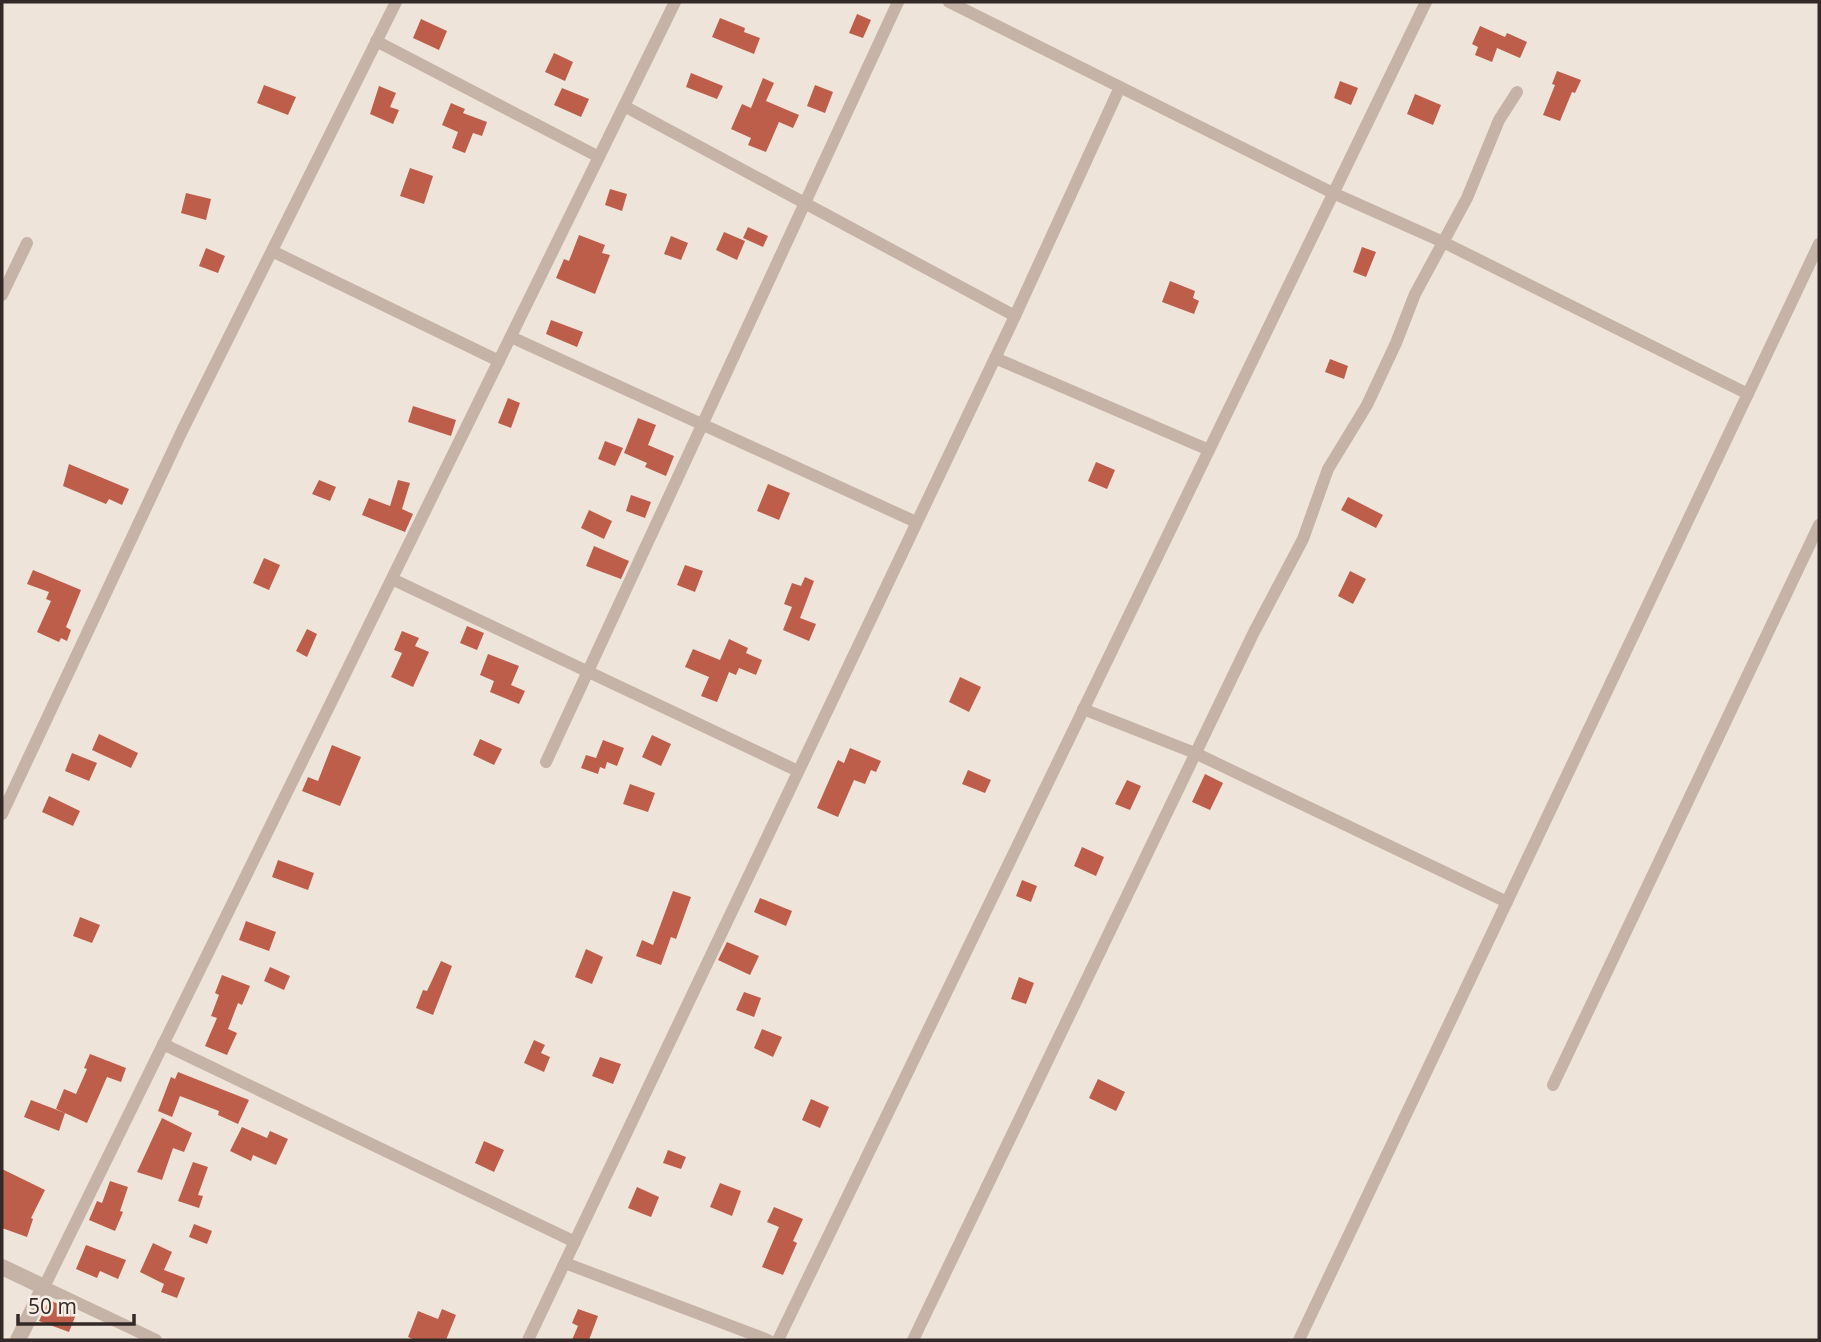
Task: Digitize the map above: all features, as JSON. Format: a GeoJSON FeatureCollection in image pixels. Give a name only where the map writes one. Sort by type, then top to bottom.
{"type":"FeatureCollection","features":[{"type":"Feature","properties":{"kind":"street"},"geometry":{"type":"LineString","coordinates":[[2,814],[182,431],[396,2]]}},
{"type":"Feature","properties":{"kind":"street"},"geometry":{"type":"LineString","coordinates":[[18,1340],[675,2]]}},
{"type":"Feature","properties":{"kind":"street"},"geometry":{"type":"LineString","coordinates":[[546,762],[898,2]]}},
{"type":"Feature","properties":{"kind":"street"},"geometry":{"type":"LineString","coordinates":[[949,2],[1333,193],[1443,242],[1748,394]]}},
{"type":"Feature","properties":{"kind":"street"},"geometry":{"type":"LineString","coordinates":[[778,1340],[1426,2]]}},
{"type":"Feature","properties":{"kind":"street"},"geometry":{"type":"LineString","coordinates":[[376,41],[599,157]]}},
{"type":"Feature","properties":{"kind":"street"},"geometry":{"type":"LineString","coordinates":[[528,1340],[1015,316],[1120,87]]}},
{"type":"Feature","properties":{"kind":"street"},"geometry":{"type":"LineString","coordinates":[[913,1340],[1195,753],[1303,538],[1328,469],[1367,405],[1415,294],[1479,173],[1499,120],[1517,92]]}},
{"type":"Feature","properties":{"kind":"street"},"geometry":{"type":"LineString","coordinates":[[624,106],[1015,316]]}},
{"type":"Feature","properties":{"kind":"street"},"geometry":{"type":"LineString","coordinates":[[2,295],[27,243]]}},
{"type":"Feature","properties":{"kind":"street"},"geometry":{"type":"LineString","coordinates":[[1299,1340],[1819,244]]}},
{"type":"Feature","properties":{"kind":"street"},"geometry":{"type":"LineString","coordinates":[[272,251],[499,361]]}},
{"type":"Feature","properties":{"kind":"street"},"geometry":{"type":"LineString","coordinates":[[511,337],[916,522]]}},
{"type":"Feature","properties":{"kind":"street"},"geometry":{"type":"LineString","coordinates":[[995,358],[1209,450]]}},
{"type":"Feature","properties":{"kind":"street"},"geometry":{"type":"LineString","coordinates":[[1553,1085],[1819,525]]}},
{"type":"Feature","properties":{"kind":"street"},"geometry":{"type":"LineString","coordinates":[[392,579],[799,771]]}},
{"type":"Feature","properties":{"kind":"street"},"geometry":{"type":"LineString","coordinates":[[1083,709],[1195,753],[1507,902]]}},
{"type":"Feature","properties":{"kind":"street"},"geometry":{"type":"LineString","coordinates":[[163,1044],[575,1242]]}},
{"type":"Feature","properties":{"kind":"street"},"geometry":{"type":"LineString","coordinates":[[565,1263],[768,1340]]}},
{"type":"Feature","properties":{"kind":"street"},"geometry":{"type":"LineString","coordinates":[[2,1267],[156,1340]]}},
{"type":"Feature","properties":{"kind":"building"},"geometry":{"type":"Polygon","coordinates":[[[857,14],[871,20],[863,38],[849,33],[857,14]]]}},
{"type":"Feature","properties":{"kind":"building"},"geometry":{"type":"Polygon","coordinates":[[[720,18],[745,28],[744,32],[760,38],[754,54],[712,37],[720,18]]]}},
{"type":"Feature","properties":{"kind":"building"},"geometry":{"type":"Polygon","coordinates":[[[421,19],[447,31],[439,50],[413,38],[421,19]]]}},
{"type":"Feature","properties":{"kind":"building"},"geometry":{"type":"Polygon","coordinates":[[[1480,26],[1505,37],[1507,33],[1527,42],[1520,58],[1497,48],[1492,62],[1475,55],[1478,47],[1472,44],[1480,26]]]}},
{"type":"Feature","properties":{"kind":"building"},"geometry":{"type":"Polygon","coordinates":[[[554,53],[573,62],[565,81],[545,72],[554,53]]]}},
{"type":"Feature","properties":{"kind":"building"},"geometry":{"type":"Polygon","coordinates":[[[1557,71],[1581,80],[1575,93],[1572,92],[1560,121],[1543,115],[1555,85],[1552,84],[1557,71]]]}},
{"type":"Feature","properties":{"kind":"building"},"geometry":{"type":"Polygon","coordinates":[[[691,73],[723,86],[717,99],[686,87],[691,73]]]}},
{"type":"Feature","properties":{"kind":"building"},"geometry":{"type":"Polygon","coordinates":[[[763,78],[774,83],[766,101],[799,115],[793,128],[779,122],[766,152],[748,145],[751,138],[731,129],[742,104],[751,108],[763,78]]]}},
{"type":"Feature","properties":{"kind":"building"},"geometry":{"type":"Polygon","coordinates":[[[1340,81],[1358,88],[1351,105],[1334,98],[1340,81]]]}},
{"type":"Feature","properties":{"kind":"building"},"geometry":{"type":"Polygon","coordinates":[[[264,85],[296,97],[288,115],[257,103],[264,85]]]}},
{"type":"Feature","properties":{"kind":"building"},"geometry":{"type":"Polygon","coordinates":[[[815,85],[833,92],[825,113],[807,106],[815,85]]]}},
{"type":"Feature","properties":{"kind":"building"},"geometry":{"type":"Polygon","coordinates":[[[379,86],[396,93],[390,107],[399,110],[393,124],[370,114],[379,86]]]}},
{"type":"Feature","properties":{"kind":"building"},"geometry":{"type":"Polygon","coordinates":[[[562,88],[589,99],[581,117],[554,105],[562,88]]]}},
{"type":"Feature","properties":{"kind":"building"},"geometry":{"type":"Polygon","coordinates":[[[1415,94],[1441,105],[1433,125],[1407,114],[1415,94]]]}},
{"type":"Feature","properties":{"kind":"building"},"geometry":{"type":"Polygon","coordinates":[[[451,103],[465,109],[463,113],[487,122],[482,136],[473,133],[465,153],[452,148],[458,132],[442,125],[451,103]]]}},
{"type":"Feature","properties":{"kind":"building"},"geometry":{"type":"Polygon","coordinates":[[[410,168],[433,176],[424,204],[400,196],[410,168]]]}},
{"type":"Feature","properties":{"kind":"building"},"geometry":{"type":"Polygon","coordinates":[[[610,189],[627,194],[622,211],[605,205],[610,189]]]}},
{"type":"Feature","properties":{"kind":"building"},"geometry":{"type":"Polygon","coordinates":[[[186,193],[211,199],[206,220],[181,213],[186,193]]]}},
{"type":"Feature","properties":{"kind":"building"},"geometry":{"type":"Polygon","coordinates":[[[748,227],[768,236],[763,247],[743,238],[748,227]]]}},
{"type":"Feature","properties":{"kind":"building"},"geometry":{"type":"Polygon","coordinates":[[[724,232],[745,241],[737,260],[716,250],[724,232]]]}},
{"type":"Feature","properties":{"kind":"building"},"geometry":{"type":"Polygon","coordinates":[[[579,235],[605,245],[602,253],[610,255],[595,294],[556,278],[564,259],[569,261],[579,235]]]}},
{"type":"Feature","properties":{"kind":"building"},"geometry":{"type":"Polygon","coordinates":[[[671,236],[688,243],[681,260],[664,254],[671,236]]]}},
{"type":"Feature","properties":{"kind":"building"},"geometry":{"type":"Polygon","coordinates":[[[1362,247],[1376,252],[1366,277],[1353,272],[1362,247]]]}},
{"type":"Feature","properties":{"kind":"building"},"geometry":{"type":"Polygon","coordinates":[[[206,248],[225,256],[218,273],[199,266],[206,248]]]}},
{"type":"Feature","properties":{"kind":"building"},"geometry":{"type":"Polygon","coordinates":[[[1170,281],[1195,291],[1193,298],[1199,301],[1194,314],[1162,302],[1170,281]]]}},
{"type":"Feature","properties":{"kind":"building"},"geometry":{"type":"Polygon","coordinates":[[[551,320],[583,332],[577,347],[546,334],[551,320]]]}},
{"type":"Feature","properties":{"kind":"building"},"geometry":{"type":"Polygon","coordinates":[[[1330,359],[1348,366],[1344,379],[1325,372],[1330,359]]]}},
{"type":"Feature","properties":{"kind":"building"},"geometry":{"type":"Polygon","coordinates":[[[508,398],[520,403],[511,428],[498,423],[508,398]]]}},
{"type":"Feature","properties":{"kind":"building"},"geometry":{"type":"Polygon","coordinates":[[[413,406],[456,420],[451,436],[408,422],[413,406]]]}},
{"type":"Feature","properties":{"kind":"building"},"geometry":{"type":"Polygon","coordinates":[[[638,418],[656,425],[648,445],[674,456],[666,476],[645,467],[647,463],[624,453],[638,418]]]}},
{"type":"Feature","properties":{"kind":"building"},"geometry":{"type":"Polygon","coordinates":[[[605,441],[623,448],[615,466],[598,459],[605,441]]]}},
{"type":"Feature","properties":{"kind":"building"},"geometry":{"type":"Polygon","coordinates":[[[1096,462],[1115,470],[1107,489],[1088,481],[1096,462]]]}},
{"type":"Feature","properties":{"kind":"building"},"geometry":{"type":"Polygon","coordinates":[[[69,464],[129,489],[122,505],[109,499],[106,504],[63,486],[69,464]]]}},
{"type":"Feature","properties":{"kind":"building"},"geometry":{"type":"Polygon","coordinates":[[[319,480],[336,487],[330,501],[312,494],[319,480]]]}},
{"type":"Feature","properties":{"kind":"building"},"geometry":{"type":"Polygon","coordinates":[[[398,480],[410,483],[402,509],[413,514],[405,532],[362,515],[369,498],[390,506],[398,480]]]}},
{"type":"Feature","properties":{"kind":"building"},"geometry":{"type":"Polygon","coordinates":[[[768,484],[790,493],[779,520],[757,511],[768,484]]]}},
{"type":"Feature","properties":{"kind":"building"},"geometry":{"type":"Polygon","coordinates":[[[631,495],[651,502],[645,518],[626,511],[631,495]]]}},
{"type":"Feature","properties":{"kind":"building"},"geometry":{"type":"Polygon","coordinates":[[[1348,497],[1383,515],[1376,528],[1341,510],[1348,497]]]}},
{"type":"Feature","properties":{"kind":"building"},"geometry":{"type":"Polygon","coordinates":[[[589,510],[612,521],[604,539],[581,528],[589,510]]]}},
{"type":"Feature","properties":{"kind":"building"},"geometry":{"type":"Polygon","coordinates":[[[594,546],[629,561],[621,579],[586,566],[594,546]]]}},
{"type":"Feature","properties":{"kind":"building"},"geometry":{"type":"Polygon","coordinates":[[[264,558],[280,565],[269,590],[253,583],[264,558]]]}},
{"type":"Feature","properties":{"kind":"building"},"geometry":{"type":"Polygon","coordinates":[[[685,565],[703,571],[695,592],[677,585],[685,565]]]}},
{"type":"Feature","properties":{"kind":"building"},"geometry":{"type":"Polygon","coordinates":[[[33,570],[81,590],[66,627],[71,630],[67,641],[61,638],[59,642],[37,632],[51,601],[46,599],[49,592],[27,584],[33,570]]]}},
{"type":"Feature","properties":{"kind":"building"},"geometry":{"type":"Polygon","coordinates":[[[1350,571],[1366,579],[1353,604],[1338,596],[1350,571]]]}},
{"type":"Feature","properties":{"kind":"building"},"geometry":{"type":"Polygon","coordinates":[[[805,577],[814,581],[800,618],[816,624],[809,641],[783,630],[792,607],[784,604],[792,583],[801,586],[805,577]]]}},
{"type":"Feature","properties":{"kind":"building"},"geometry":{"type":"Polygon","coordinates":[[[467,626],[484,633],[477,650],[460,643],[467,626]]]}},
{"type":"Feature","properties":{"kind":"building"},"geometry":{"type":"Polygon","coordinates":[[[307,629],[317,634],[307,657],[296,651],[307,629]]]}},
{"type":"Feature","properties":{"kind":"building"},"geometry":{"type":"Polygon","coordinates":[[[402,631],[419,638],[415,646],[429,652],[413,687],[391,677],[402,653],[394,650],[402,631]]]}},
{"type":"Feature","properties":{"kind":"building"},"geometry":{"type":"Polygon","coordinates":[[[729,639],[748,648],[746,653],[762,660],[756,675],[739,668],[736,675],[729,672],[717,702],[701,696],[709,677],[685,667],[693,649],[720,660],[729,639]]]}},
{"type":"Feature","properties":{"kind":"building"},"geometry":{"type":"Polygon","coordinates":[[[488,654],[519,666],[511,685],[525,691],[519,704],[490,692],[494,681],[480,675],[488,654]]]}},
{"type":"Feature","properties":{"kind":"building"},"geometry":{"type":"Polygon","coordinates":[[[960,677],[981,687],[969,712],[949,702],[960,677]]]}},
{"type":"Feature","properties":{"kind":"building"},"geometry":{"type":"Polygon","coordinates":[[[99,734],[138,753],[131,768],[92,750],[99,734]]]}},
{"type":"Feature","properties":{"kind":"building"},"geometry":{"type":"Polygon","coordinates":[[[652,735],[671,744],[661,766],[642,757],[652,735]]]}},
{"type":"Feature","properties":{"kind":"building"},"geometry":{"type":"Polygon","coordinates":[[[480,739],[502,749],[494,765],[473,755],[480,739]]]}},
{"type":"Feature","properties":{"kind":"building"},"geometry":{"type":"Polygon","coordinates":[[[603,740],[624,748],[617,766],[607,762],[605,769],[600,767],[598,774],[581,768],[586,755],[596,758],[603,740]]]}},
{"type":"Feature","properties":{"kind":"building"},"geometry":{"type":"Polygon","coordinates":[[[332,745],[361,757],[340,806],[302,791],[308,777],[318,781],[332,745]]]}},
{"type":"Feature","properties":{"kind":"building"},"geometry":{"type":"Polygon","coordinates":[[[850,748],[881,761],[876,772],[871,770],[865,784],[854,780],[838,817],[817,808],[838,760],[844,763],[850,748]]]}},
{"type":"Feature","properties":{"kind":"building"},"geometry":{"type":"Polygon","coordinates":[[[72,753],[97,763],[89,781],[65,771],[72,753]]]}},
{"type":"Feature","properties":{"kind":"building"},"geometry":{"type":"Polygon","coordinates":[[[968,770],[991,780],[985,793],[962,784],[968,770]]]}},
{"type":"Feature","properties":{"kind":"building"},"geometry":{"type":"Polygon","coordinates":[[[1205,774],[1223,783],[1210,810],[1192,802],[1205,774]]]}},
{"type":"Feature","properties":{"kind":"building"},"geometry":{"type":"Polygon","coordinates":[[[1127,780],[1141,786],[1130,810],[1115,804],[1127,780]]]}},
{"type":"Feature","properties":{"kind":"building"},"geometry":{"type":"Polygon","coordinates":[[[630,784],[655,793],[648,812],[623,804],[630,784]]]}},
{"type":"Feature","properties":{"kind":"building"},"geometry":{"type":"Polygon","coordinates":[[[49,796],[80,811],[73,826],[42,812],[49,796]]]}},
{"type":"Feature","properties":{"kind":"building"},"geometry":{"type":"Polygon","coordinates":[[[1082,847],[1104,857],[1096,876],[1074,866],[1082,847]]]}},
{"type":"Feature","properties":{"kind":"building"},"geometry":{"type":"Polygon","coordinates":[[[278,860],[314,873],[308,890],[272,877],[278,860]]]}},
{"type":"Feature","properties":{"kind":"building"},"geometry":{"type":"Polygon","coordinates":[[[1022,880],[1037,886],[1031,902],[1016,896],[1022,880]]]}},
{"type":"Feature","properties":{"kind":"building"},"geometry":{"type":"Polygon","coordinates":[[[673,891],[691,897],[676,939],[671,937],[661,965],[636,956],[642,940],[653,945],[673,891]]]}},
{"type":"Feature","properties":{"kind":"building"},"geometry":{"type":"Polygon","coordinates":[[[760,898],[792,911],[786,926],[754,912],[760,898]]]}},
{"type":"Feature","properties":{"kind":"building"},"geometry":{"type":"Polygon","coordinates":[[[80,917],[100,925],[92,943],[73,936],[80,917]]]}},
{"type":"Feature","properties":{"kind":"building"},"geometry":{"type":"Polygon","coordinates":[[[246,921],[276,932],[269,951],[239,940],[246,921]]]}},
{"type":"Feature","properties":{"kind":"building"},"geometry":{"type":"Polygon","coordinates":[[[727,942],[759,956],[750,975],[718,960],[727,942]]]}},
{"type":"Feature","properties":{"kind":"building"},"geometry":{"type":"Polygon","coordinates":[[[586,949],[603,957],[592,984],[575,977],[586,949]]]}},
{"type":"Feature","properties":{"kind":"building"},"geometry":{"type":"Polygon","coordinates":[[[441,961],[452,966],[433,1015],[416,1008],[423,990],[427,991],[441,961]]]}},
{"type":"Feature","properties":{"kind":"building"},"geometry":{"type":"Polygon","coordinates":[[[270,967],[290,976],[284,990],[264,981],[270,967]]]}},
{"type":"Feature","properties":{"kind":"building"},"geometry":{"type":"Polygon","coordinates":[[[222,975],[250,986],[242,1005],[238,1003],[228,1029],[237,1033],[227,1055],[205,1046],[217,1018],[211,1016],[219,995],[215,993],[222,975]]]}},
{"type":"Feature","properties":{"kind":"building"},"geometry":{"type":"Polygon","coordinates":[[[1019,977],[1034,983],[1026,1004],[1011,999],[1019,977]]]}},
{"type":"Feature","properties":{"kind":"building"},"geometry":{"type":"Polygon","coordinates":[[[744,992],[761,998],[754,1017],[736,1010],[744,992]]]}},
{"type":"Feature","properties":{"kind":"building"},"geometry":{"type":"Polygon","coordinates":[[[762,1029],[782,1037],[773,1057],[754,1048],[762,1029]]]}},
{"type":"Feature","properties":{"kind":"building"},"geometry":{"type":"Polygon","coordinates":[[[534,1040],[545,1045],[541,1053],[550,1057],[544,1072],[524,1063],[534,1040]]]}},
{"type":"Feature","properties":{"kind":"building"},"geometry":{"type":"Polygon","coordinates":[[[90,1054],[126,1068],[121,1082],[107,1077],[87,1123],[56,1109],[64,1089],[76,1094],[87,1069],[84,1068],[90,1054]]]}},
{"type":"Feature","properties":{"kind":"building"},"geometry":{"type":"Polygon","coordinates":[[[600,1057],[621,1064],[613,1084],[592,1076],[600,1057]]]}},
{"type":"Feature","properties":{"kind":"building"},"geometry":{"type":"Polygon","coordinates":[[[178,1072],[249,1100],[238,1124],[218,1115],[219,1111],[180,1096],[172,1117],[158,1111],[171,1077],[175,1079],[178,1072]]]}},
{"type":"Feature","properties":{"kind":"building"},"geometry":{"type":"Polygon","coordinates":[[[1098,1079],[1125,1092],[1116,1111],[1089,1098],[1098,1079]]]}},
{"type":"Feature","properties":{"kind":"building"},"geometry":{"type":"Polygon","coordinates":[[[811,1099],[829,1107],[820,1128],[802,1120],[811,1099]]]}},
{"type":"Feature","properties":{"kind":"building"},"geometry":{"type":"Polygon","coordinates":[[[31,1100],[65,1113],[59,1131],[24,1117],[31,1100]]]}},
{"type":"Feature","properties":{"kind":"building"},"geometry":{"type":"Polygon","coordinates":[[[162,1118],[192,1133],[184,1152],[173,1148],[162,1180],[137,1172],[162,1118]]]}},
{"type":"Feature","properties":{"kind":"building"},"geometry":{"type":"Polygon","coordinates":[[[242,1127],[267,1138],[270,1131],[288,1139],[276,1165],[253,1155],[251,1161],[230,1151],[242,1127]]]}},
{"type":"Feature","properties":{"kind":"building"},"geometry":{"type":"Polygon","coordinates":[[[484,1141],[504,1150],[494,1172],[475,1163],[484,1141]]]}},
{"type":"Feature","properties":{"kind":"building"},"geometry":{"type":"Polygon","coordinates":[[[668,1150],[686,1157],[681,1169],[663,1163],[668,1150]]]}},
{"type":"Feature","properties":{"kind":"building"},"geometry":{"type":"Polygon","coordinates":[[[193,1162],[208,1167],[198,1195],[203,1196],[199,1208],[178,1201],[193,1162]]]}},
{"type":"Feature","properties":{"kind":"building"},"geometry":{"type":"Polygon","coordinates":[[[2,1169],[45,1190],[31,1218],[33,1219],[27,1237],[2,1228],[2,1169]]]}},
{"type":"Feature","properties":{"kind":"building"},"geometry":{"type":"Polygon","coordinates":[[[110,1181],[128,1187],[120,1211],[123,1212],[115,1231],[89,1220],[97,1201],[102,1203],[110,1181]]]}},
{"type":"Feature","properties":{"kind":"building"},"geometry":{"type":"Polygon","coordinates":[[[720,1183],[741,1191],[732,1216],[710,1207],[720,1183]]]}},
{"type":"Feature","properties":{"kind":"building"},"geometry":{"type":"Polygon","coordinates":[[[637,1187],[659,1197],[651,1217],[628,1208],[637,1187]]]}},
{"type":"Feature","properties":{"kind":"building"},"geometry":{"type":"Polygon","coordinates":[[[774,1207],[803,1219],[793,1241],[797,1243],[783,1275],[762,1267],[779,1227],[767,1222],[774,1207]]]}},
{"type":"Feature","properties":{"kind":"building"},"geometry":{"type":"Polygon","coordinates":[[[194,1224],[212,1231],[207,1244],[189,1237],[194,1224]]]}},
{"type":"Feature","properties":{"kind":"building"},"geometry":{"type":"Polygon","coordinates":[[[153,1243],[172,1252],[164,1270],[185,1278],[177,1298],[161,1292],[164,1284],[140,1272],[153,1243]]]}},
{"type":"Feature","properties":{"kind":"building"},"geometry":{"type":"Polygon","coordinates":[[[86,1245],[126,1260],[118,1279],[100,1271],[97,1278],[76,1269],[86,1245]]]}},
{"type":"Feature","properties":{"kind":"building"},"geometry":{"type":"Polygon","coordinates":[[[49,1300],[77,1312],[69,1332],[39,1321],[49,1300]]]}},
{"type":"Feature","properties":{"kind":"building"},"geometry":{"type":"Polygon","coordinates":[[[442,1309],[456,1315],[446,1340],[415,1340],[408,1337],[418,1311],[438,1319],[442,1309]]]}},
{"type":"Feature","properties":{"kind":"building"},"geometry":{"type":"Polygon","coordinates":[[[578,1309],[598,1316],[589,1340],[572,1340],[578,1326],[572,1323],[578,1309]]]}}]}
